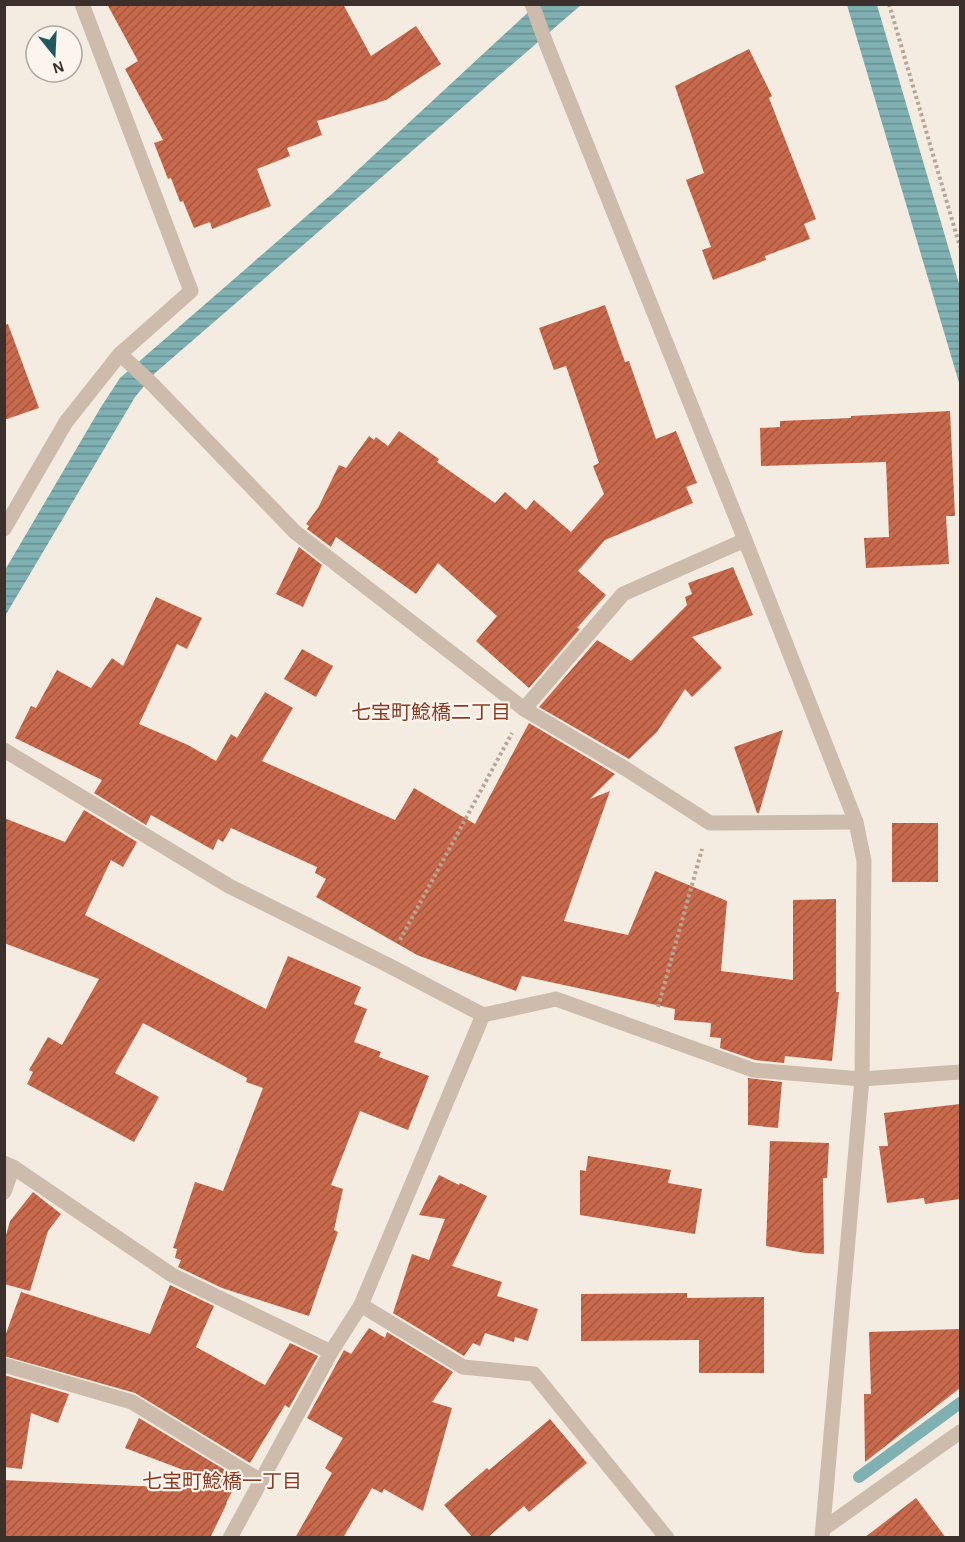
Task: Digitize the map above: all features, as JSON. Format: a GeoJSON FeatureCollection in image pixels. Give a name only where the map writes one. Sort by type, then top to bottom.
{"type":"FeatureCollection","features":[{"type":"Feature","properties":{"kind":"street"},"geometry":{"type":"LineString","coordinates":[[4,529],[66,422],[120,354],[191,291],[82,4]]}},
{"type":"Feature","properties":{"kind":"street"},"geometry":{"type":"LineString","coordinates":[[532,4],[856,822],[864,861],[862,1079],[823,1533]]}},
{"type":"Feature","properties":{"kind":"street"},"geometry":{"type":"LineString","coordinates":[[120,354],[295,532],[524,710],[626,769],[710,823],[856,822]]}},
{"type":"Feature","properties":{"kind":"street"},"geometry":{"type":"LineString","coordinates":[[524,710],[623,594],[745,540]]}},
{"type":"Feature","properties":{"kind":"street"},"geometry":{"type":"LineString","coordinates":[[4,750],[230,885],[483,1015],[556,999],[753,1070],[862,1079],[960,1072]]}},
{"type":"Feature","properties":{"kind":"street"},"geometry":{"type":"LineString","coordinates":[[230,1538],[331,1352],[361,1305],[483,1015]]}},
{"type":"Feature","properties":{"kind":"street"},"geometry":{"type":"LineString","coordinates":[[4,1192],[9,1165],[172,1275],[331,1352]]}},
{"type":"Feature","properties":{"kind":"street"},"geometry":{"type":"LineString","coordinates":[[361,1305],[463,1367],[534,1374],[667,1538]]}},
{"type":"Feature","properties":{"kind":"street"},"geometry":{"type":"LineString","coordinates":[[4,1365],[132,1402],[261,1481]]}},
{"type":"Feature","properties":{"kind":"street"},"geometry":{"type":"LineString","coordinates":[[823,1533],[960,1432]]}},
{"type":"Feature","properties":{"kind":"path"},"geometry":{"type":"LineString","coordinates":[[889,4],[960,247]]}},
{"type":"Feature","properties":{"kind":"path"},"geometry":{"type":"LineString","coordinates":[[386,964],[524,710]]}},
{"type":"Feature","properties":{"kind":"path"},"geometry":{"type":"LineString","coordinates":[[651,1033],[710,823]]}},
{"type":"Feature","properties":{"kind":"water"},"geometry":{"type":"Polygon","coordinates":[[[536,5],[581,5],[155,373],[135,397],[5,616],[5,570],[120,378],[333,193],[536,5]]]}},
{"type":"Feature","properties":{"kind":"water"},"geometry":{"type":"Polygon","coordinates":[[[847,5],[877,5],[960,287],[960,386],[847,5]]]}},
{"type":"Feature","properties":{"kind":"building"},"geometry":{"type":"Polygon","coordinates":[[[107,4],[343,4],[371,56],[416,26],[441,64],[386,100],[317,121],[322,135],[287,148],[290,156],[257,169],[271,206],[212,229],[210,222],[194,228],[183,201],[180,202],[171,178],[168,179],[154,143],[163,140],[125,69],[138,61],[107,4]]]}},
{"type":"Feature","properties":{"kind":"building"},"geometry":{"type":"Polygon","coordinates":[[[749,49],[772,96],[769,98],[816,219],[804,224],[810,239],[765,256],[766,260],[713,280],[702,250],[711,247],[686,180],[704,173],[675,86],[749,49]]]}},
{"type":"Feature","properties":{"kind":"building"},"geometry":{"type":"Polygon","coordinates":[[[605,305],[625,362],[629,361],[656,439],[676,431],[697,483],[686,487],[693,503],[605,540],[578,571],[606,595],[529,688],[476,641],[497,616],[438,563],[416,594],[336,537],[331,547],[307,529],[309,526],[306,524],[318,508],[339,465],[346,468],[369,436],[374,440],[376,437],[388,446],[399,431],[439,459],[437,462],[495,503],[505,492],[526,510],[534,500],[571,532],[604,494],[593,466],[599,463],[566,366],[554,370],[539,328],[605,305]]]}},
{"type":"Feature","properties":{"kind":"building"},"geometry":{"type":"Polygon","coordinates":[[[8,324],[39,408],[4,420],[4,325],[8,324]]]}},
{"type":"Feature","properties":{"kind":"building"},"geometry":{"type":"Polygon","coordinates":[[[950,411],[955,516],[946,516],[949,564],[866,568],[864,538],[889,537],[886,462],[761,466],[760,428],[780,427],[780,421],[950,411]]]}},
{"type":"Feature","properties":{"kind":"building"},"geometry":{"type":"Polygon","coordinates":[[[299,547],[322,565],[303,607],[276,594],[299,547]]]}},
{"type":"Feature","properties":{"kind":"building"},"geometry":{"type":"Polygon","coordinates":[[[733,567],[753,615],[692,637],[722,668],[692,697],[685,689],[657,732],[629,759],[539,707],[597,640],[631,661],[687,605],[685,597],[692,594],[688,583],[733,567]]]}},
{"type":"Feature","properties":{"kind":"building"},"geometry":{"type":"Polygon","coordinates":[[[156,597],[202,618],[187,649],[177,644],[139,724],[188,745],[216,761],[231,734],[237,738],[265,692],[293,708],[262,761],[395,820],[414,788],[475,824],[529,723],[615,774],[590,799],[610,791],[564,921],[628,935],[655,871],[727,901],[721,971],[793,980],[793,900],[836,899],[836,992],[839,992],[832,1061],[785,1056],[784,1063],[755,1060],[720,1048],[721,1038],[710,1037],[711,1023],[674,1020],[675,1009],[522,976],[516,991],[417,955],[316,897],[326,879],[315,873],[317,867],[231,828],[223,842],[218,839],[213,850],[151,815],[146,825],[94,793],[102,780],[15,738],[31,706],[36,708],[57,670],[91,688],[112,658],[123,666],[156,597]]]}},
{"type":"Feature","properties":{"kind":"building"},"geometry":{"type":"Polygon","coordinates":[[[302,649],[333,666],[316,697],[284,679],[302,649]]]}},
{"type":"Feature","properties":{"kind":"building"},"geometry":{"type":"Polygon","coordinates":[[[783,730],[759,813],[757,813],[734,747],[783,730]]]}},
{"type":"Feature","properties":{"kind":"building"},"geometry":{"type":"Polygon","coordinates":[[[84,810],[137,842],[123,867],[111,860],[85,915],[266,1009],[288,956],[361,987],[354,1004],[367,1009],[354,1042],[381,1052],[379,1057],[429,1076],[408,1130],[360,1111],[331,1185],[343,1189],[334,1230],[338,1232],[309,1316],[222,1288],[178,1267],[181,1260],[175,1258],[177,1249],[173,1248],[195,1182],[223,1191],[263,1088],[246,1082],[247,1078],[143,1023],[115,1073],[159,1097],[134,1142],[27,1084],[33,1072],[29,1070],[48,1037],[62,1045],[99,979],[4,943],[4,818],[65,842],[84,810]]]}},
{"type":"Feature","properties":{"kind":"building"},"geometry":{"type":"Polygon","coordinates":[[[892,823],[938,823],[938,882],[892,882],[892,823]]]}},
{"type":"Feature","properties":{"kind":"building"},"geometry":{"type":"Polygon","coordinates":[[[748,1078],[782,1082],[778,1128],[748,1125],[748,1078]]]}},
{"type":"Feature","properties":{"kind":"building"},"geometry":{"type":"Polygon","coordinates":[[[960,1104],[960,1199],[925,1204],[924,1198],[887,1203],[879,1146],[888,1146],[884,1113],[960,1104]]]}},
{"type":"Feature","properties":{"kind":"building"},"geometry":{"type":"Polygon","coordinates":[[[770,1141],[829,1143],[827,1178],[823,1178],[824,1254],[766,1246],[770,1141]]]}},
{"type":"Feature","properties":{"kind":"building"},"geometry":{"type":"Polygon","coordinates":[[[588,1156],[671,1170],[668,1183],[702,1189],[695,1234],[580,1215],[580,1170],[586,1171],[588,1156]]]}},
{"type":"Feature","properties":{"kind":"building"},"geometry":{"type":"Polygon","coordinates":[[[439,1175],[487,1196],[452,1266],[502,1282],[497,1296],[538,1309],[528,1341],[515,1337],[514,1342],[485,1333],[480,1346],[473,1343],[464,1356],[393,1313],[412,1254],[429,1260],[445,1219],[419,1215],[439,1175]]]}},
{"type":"Feature","properties":{"kind":"building"},"geometry":{"type":"Polygon","coordinates":[[[33,1192],[61,1214],[48,1231],[30,1291],[4,1284],[4,1242],[10,1221],[33,1192]]]}},
{"type":"Feature","properties":{"kind":"building"},"geometry":{"type":"Polygon","coordinates":[[[170,1285],[214,1306],[196,1347],[265,1385],[290,1343],[318,1356],[289,1408],[285,1405],[250,1463],[135,1393],[4,1356],[4,1339],[21,1292],[150,1334],[170,1285]]]}},
{"type":"Feature","properties":{"kind":"building"},"geometry":{"type":"Polygon","coordinates":[[[687,1293],[687,1298],[764,1297],[764,1373],[699,1373],[699,1340],[581,1341],[581,1294],[687,1293]]]}},
{"type":"Feature","properties":{"kind":"building"},"geometry":{"type":"Polygon","coordinates":[[[369,1328],[385,1338],[387,1332],[453,1372],[432,1402],[452,1408],[423,1511],[384,1489],[382,1493],[372,1488],[343,1538],[295,1538],[332,1473],[325,1468],[343,1438],[307,1418],[344,1350],[351,1354],[369,1328]]]}},
{"type":"Feature","properties":{"kind":"building"},"geometry":{"type":"Polygon","coordinates":[[[960,1329],[960,1388],[865,1462],[864,1394],[871,1394],[869,1332],[960,1329]]]}},
{"type":"Feature","properties":{"kind":"building"},"geometry":{"type":"Polygon","coordinates":[[[4,1375],[69,1394],[58,1423],[31,1413],[22,1469],[4,1467],[4,1375]]]}},
{"type":"Feature","properties":{"kind":"building"},"geometry":{"type":"Polygon","coordinates":[[[139,1418],[240,1479],[234,1489],[125,1448],[139,1418]]]}},
{"type":"Feature","properties":{"kind":"building"},"geometry":{"type":"Polygon","coordinates":[[[550,1419],[587,1463],[529,1512],[524,1506],[487,1538],[473,1538],[444,1505],[550,1419]]]}},
{"type":"Feature","properties":{"kind":"building"},"geometry":{"type":"Polygon","coordinates":[[[4,1480],[233,1490],[210,1538],[4,1538],[4,1480]]]}},
{"type":"Feature","properties":{"kind":"building"},"geometry":{"type":"Polygon","coordinates":[[[916,1498],[946,1538],[864,1538],[916,1498]]]}},
{"type":"Feature","properties":{"kind":"waterway"},"geometry":{"type":"LineString","coordinates":[[859,1477],[960,1403]]}},
{"type":"Feature","properties":{"kind":"district","name":"七宝町鯰橋二丁目"},"geometry":{"type":"Point","coordinates":[431,713]}},
{"type":"Feature","properties":{"kind":"district","name":"七宝町鯰橋一丁目"},"geometry":{"type":"Point","coordinates":[222,1482]}}]}
